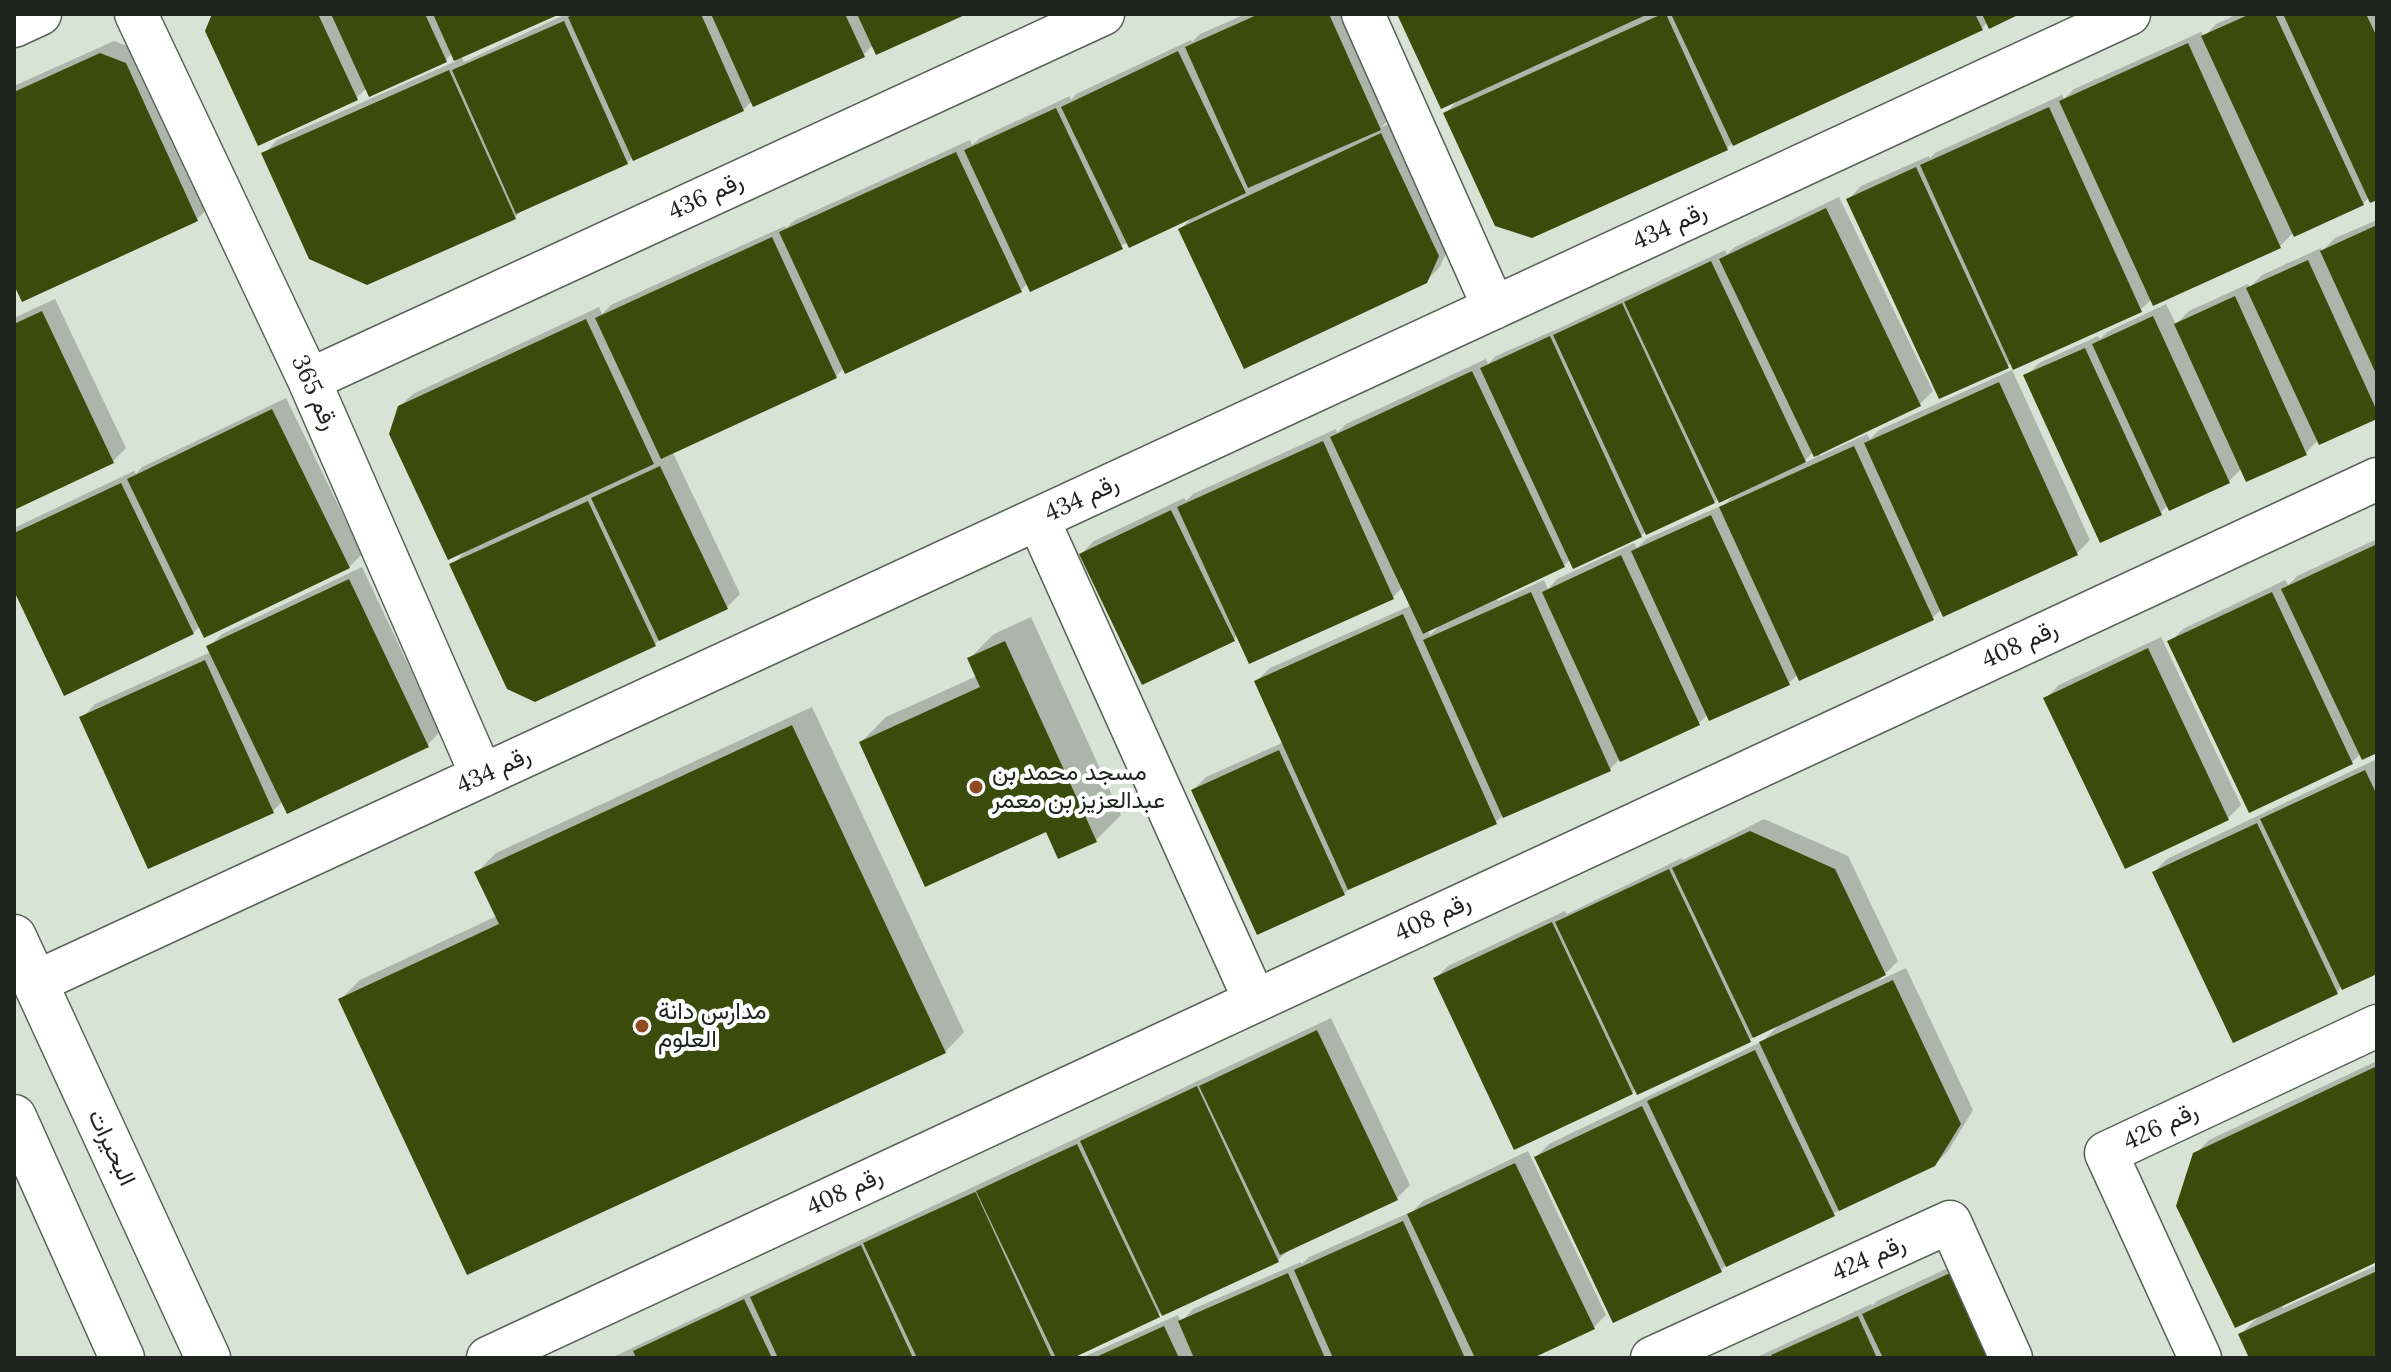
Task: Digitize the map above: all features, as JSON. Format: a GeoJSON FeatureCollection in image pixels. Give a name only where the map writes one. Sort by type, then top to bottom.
{"type":"FeatureCollection","features":[{"type":"Feature","properties":{"kind":"street"},"geometry":{"type":"LineString","coordinates":[[14,26],[40,14]]}},
{"type":"Feature","properties":{"kind":"street","name":"رقم 365"},"geometry":{"type":"LineString","coordinates":[[136,14],[309,380],[482,776]]}},
{"type":"Feature","properties":{"kind":"street","name":"رقم 436"},"geometry":{"type":"LineString","coordinates":[[309,380],[1103,14]]}},
{"type":"Feature","properties":{"kind":"street"},"geometry":{"type":"LineString","coordinates":[[1363,14],[1494,308]]}},
{"type":"Feature","properties":{"kind":"street","name":"رقم 434"},"geometry":{"type":"LineString","coordinates":[[23,967],[482,776],[2129,14]]}},
{"type":"Feature","properties":{"kind":"street","name":"رقم 408"},"geometry":{"type":"LineString","coordinates":[[488,1358],[2377,479]]}},
{"type":"Feature","properties":{"kind":"street"},"geometry":{"type":"LineString","coordinates":[[1038,519],[1255,1001]]}},
{"type":"Feature","properties":{"kind":"street","name":"البحيرات"},"geometry":{"type":"LineString","coordinates":[[23,967],[208,1358]]}},
{"type":"Feature","properties":{"kind":"street","name":"رقم 426"},"geometry":{"type":"LineString","coordinates":[[2200,1358],[2106,1153],[2377,1026]]}},
{"type":"Feature","properties":{"kind":"street"},"geometry":{"type":"LineString","coordinates":[[14,1117],[122,1358]]}},
{"type":"Feature","properties":{"kind":"street","name":"رقم 424"},"geometry":{"type":"LineString","coordinates":[[1652,1358],[1950,1222],[2011,1358]]}},
{"type":"Feature","properties":{"kind":"building"},"geometry":{"type":"Polygon","coordinates":[[[212,14],[318,14],[358,100],[258,146],[205,31],[212,14]]]}},
{"type":"Feature","properties":{"kind":"building"},"geometry":{"type":"Polygon","coordinates":[[[331,14],[425,14],[447,62],[369,97],[331,14]]]}},
{"type":"Feature","properties":{"kind":"building"},"geometry":{"type":"Polygon","coordinates":[[[433,14],[560,14],[454,61],[433,14]]]}},
{"type":"Feature","properties":{"kind":"building"},"geometry":{"type":"Polygon","coordinates":[[[575,14],[701,14],[744,111],[633,161],[568,17],[575,14]]]}},
{"type":"Feature","properties":{"kind":"building"},"geometry":{"type":"Polygon","coordinates":[[[711,14],[845,14],[865,57],[753,107],[711,14]]]}},
{"type":"Feature","properties":{"kind":"building"},"geometry":{"type":"Polygon","coordinates":[[[857,14],[967,14],[876,55],[857,14]]]}},
{"type":"Feature","properties":{"kind":"building"},"geometry":{"type":"Polygon","coordinates":[[[1259,14],[1329,14],[1381,130],[1248,188],[1185,47],[1259,14]]]}},
{"type":"Feature","properties":{"kind":"building"},"geometry":{"type":"Polygon","coordinates":[[[1397,14],[1648,14],[1441,109],[1397,14]]]}},
{"type":"Feature","properties":{"kind":"building"},"geometry":{"type":"Polygon","coordinates":[[[1666,14],[1728,150],[1532,238],[1495,226],[1443,113],[1666,14]]]}},
{"type":"Feature","properties":{"kind":"building"},"geometry":{"type":"Polygon","coordinates":[[[1671,14],[1975,14],[1983,30],[1733,146],[1671,14]]]}},
{"type":"Feature","properties":{"kind":"building"},"geometry":{"type":"Polygon","coordinates":[[[1982,14],[2020,14],[1989,29],[1982,14]]]}},
{"type":"Feature","properties":{"kind":"building"},"geometry":{"type":"Polygon","coordinates":[[[2250,14],[2275,14],[2364,205],[2294,237],[2201,36],[2250,14]]]}},
{"type":"Feature","properties":{"kind":"building"},"geometry":{"type":"Polygon","coordinates":[[[2283,14],[2366,14],[2377,37],[2377,200],[2370,203],[2283,14]]]}},
{"type":"Feature","properties":{"kind":"building"},"geometry":{"type":"Polygon","coordinates":[[[564,21],[628,164],[516,214],[452,70],[564,21]]]}},
{"type":"Feature","properties":{"kind":"building"},"geometry":{"type":"Polygon","coordinates":[[[2188,43],[2281,248],[2153,306],[2059,101],[2188,43]]]}},
{"type":"Feature","properties":{"kind":"building"},"geometry":{"type":"Polygon","coordinates":[[[1178,51],[1246,193],[1129,248],[1061,107],[1178,51]]]}},
{"type":"Feature","properties":{"kind":"building"},"geometry":{"type":"Polygon","coordinates":[[[100,53],[126,63],[198,221],[22,302],[14,285],[14,92],[100,53]]]}},
{"type":"Feature","properties":{"kind":"building"},"geometry":{"type":"Polygon","coordinates":[[[449,70],[516,219],[367,285],[309,259],[261,153],[449,70]]]}},
{"type":"Feature","properties":{"kind":"building"},"geometry":{"type":"Polygon","coordinates":[[[2049,107],[2142,312],[2013,370],[1920,165],[2049,107]]]}},
{"type":"Feature","properties":{"kind":"building"},"geometry":{"type":"Polygon","coordinates":[[[1056,108],[1123,249],[1030,292],[964,150],[1056,108]]]}},
{"type":"Feature","properties":{"kind":"building"},"geometry":{"type":"Polygon","coordinates":[[[1381,133],[1439,256],[1427,283],[1244,369],[1178,229],[1381,133]]]}},
{"type":"Feature","properties":{"kind":"building"},"geometry":{"type":"Polygon","coordinates":[[[956,152],[1022,292],[845,374],[779,232],[956,152]]]}},
{"type":"Feature","properties":{"kind":"building"},"geometry":{"type":"Polygon","coordinates":[[[1916,167],[2009,368],[1939,399],[1846,199],[1916,167]]]}},
{"type":"Feature","properties":{"kind":"building"},"geometry":{"type":"Polygon","coordinates":[[[1826,208],[1921,406],[1814,457],[1719,259],[1826,208]]]}},
{"type":"Feature","properties":{"kind":"building"},"geometry":{"type":"Polygon","coordinates":[[[2377,225],[2377,376],[2320,251],[2377,225]]]}},
{"type":"Feature","properties":{"kind":"building"},"geometry":{"type":"Polygon","coordinates":[[[772,237],[837,378],[661,459],[595,318],[772,237]]]}},
{"type":"Feature","properties":{"kind":"building"},"geometry":{"type":"Polygon","coordinates":[[[2308,260],[2377,411],[2377,419],[2319,445],[2246,288],[2308,260]]]}},
{"type":"Feature","properties":{"kind":"building"},"geometry":{"type":"Polygon","coordinates":[[[1711,261],[1806,462],[1719,503],[1624,302],[1711,261]]]}},
{"type":"Feature","properties":{"kind":"building"},"geometry":{"type":"Polygon","coordinates":[[[2235,296],[2307,455],[2246,482],[2174,324],[2235,296]]]}},
{"type":"Feature","properties":{"kind":"building"},"geometry":{"type":"Polygon","coordinates":[[[1622,303],[1715,503],[1646,535],[1553,335],[1622,303]]]}},
{"type":"Feature","properties":{"kind":"building"},"geometry":{"type":"Polygon","coordinates":[[[42,311],[114,463],[14,510],[14,324],[42,311]]]}},
{"type":"Feature","properties":{"kind":"building"},"geometry":{"type":"Polygon","coordinates":[[[2153,316],[2230,483],[2169,511],[2092,344],[2153,316]]]}},
{"type":"Feature","properties":{"kind":"building"},"geometry":{"type":"Polygon","coordinates":[[[586,319],[654,464],[448,560],[389,434],[398,406],[586,319]]]}},
{"type":"Feature","properties":{"kind":"building"},"geometry":{"type":"Polygon","coordinates":[[[1550,336],[1642,537],[1573,569],[1480,368],[1550,336]]]}},
{"type":"Feature","properties":{"kind":"building"},"geometry":{"type":"Polygon","coordinates":[[[2085,348],[2162,515],[2100,543],[2023,375],[2085,348]]]}},
{"type":"Feature","properties":{"kind":"building"},"geometry":{"type":"Polygon","coordinates":[[[1472,371],[1565,567],[1423,634],[1330,437],[1472,371]]]}},
{"type":"Feature","properties":{"kind":"building"},"geometry":{"type":"Polygon","coordinates":[[[1999,382],[2078,555],[1943,617],[1864,443],[1999,382]]]}},
{"type":"Feature","properties":{"kind":"building"},"geometry":{"type":"Polygon","coordinates":[[[272,409],[350,568],[204,638],[127,479],[272,409]]]}},
{"type":"Feature","properties":{"kind":"building"},"geometry":{"type":"Polygon","coordinates":[[[1323,441],[1394,599],[1249,664],[1177,507],[1323,441]]]}},
{"type":"Feature","properties":{"kind":"building"},"geometry":{"type":"Polygon","coordinates":[[[1854,446],[1934,620],[1799,681],[1719,507],[1854,446]]]}},
{"type":"Feature","properties":{"kind":"building"},"geometry":{"type":"Polygon","coordinates":[[[660,466],[728,609],[659,641],[591,498],[660,466]]]}},
{"type":"Feature","properties":{"kind":"building"},"geometry":{"type":"Polygon","coordinates":[[[121,483],[194,634],[64,696],[14,591],[14,533],[121,483]]]}},
{"type":"Feature","properties":{"kind":"building"},"geometry":{"type":"Polygon","coordinates":[[[588,501],[656,646],[535,702],[507,689],[449,564],[588,501]]]}},
{"type":"Feature","properties":{"kind":"building"},"geometry":{"type":"Polygon","coordinates":[[[1171,510],[1235,641],[1142,685],[1079,554],[1171,510]]]}},
{"type":"Feature","properties":{"kind":"building"},"geometry":{"type":"Polygon","coordinates":[[[1711,515],[1790,685],[1709,721],[1631,551],[1711,515]]]}},
{"type":"Feature","properties":{"kind":"building"},"geometry":{"type":"Polygon","coordinates":[[[2377,544],[2377,753],[2362,760],[2281,589],[2377,544]]]}},
{"type":"Feature","properties":{"kind":"building"},"geometry":{"type":"Polygon","coordinates":[[[1621,555],[1700,725],[1620,762],[1542,592],[1621,555]]]}},
{"type":"Feature","properties":{"kind":"building"},"geometry":{"type":"Polygon","coordinates":[[[349,579],[429,747],[287,814],[206,646],[349,579]]]}},
{"type":"Feature","properties":{"kind":"building"},"geometry":{"type":"Polygon","coordinates":[[[1531,592],[1611,771],[1503,818],[1423,640],[1531,592]]]}},
{"type":"Feature","properties":{"kind":"building"},"geometry":{"type":"Polygon","coordinates":[[[2272,592],[2353,764],[2249,813],[2167,641],[2272,592]]]}},
{"type":"Feature","properties":{"kind":"building"},"geometry":{"type":"Polygon","coordinates":[[[1403,614],[1497,824],[1348,890],[1254,681],[1403,614]]]}},
{"type":"Feature","properties":{"kind":"building","name":"مسجد محمد بن عبدالعزيز بن معمر"},"geometry":{"type":"Polygon","coordinates":[[[1005,641],[1097,842],[1058,859],[1046,832],[925,887],[859,742],[980,687],[967,658],[1005,641]]]}},
{"type":"Feature","properties":{"kind":"building"},"geometry":{"type":"Polygon","coordinates":[[[2148,648],[2229,820],[2125,869],[2043,698],[2148,648]]]}},
{"type":"Feature","properties":{"kind":"building"},"geometry":{"type":"Polygon","coordinates":[[[205,660],[274,813],[148,869],[79,717],[205,660]]]}},
{"type":"Feature","properties":{"kind":"building","name":"مدارس دانة العلوم"},"geometry":{"type":"Polygon","coordinates":[[[792,725],[946,1053],[467,1275],[338,999],[499,924],[474,872],[792,725]]]}},
{"type":"Feature","properties":{"kind":"building"},"geometry":{"type":"Polygon","coordinates":[[[1279,750],[1345,895],[1257,935],[1191,790],[1279,750]]]}},
{"type":"Feature","properties":{"kind":"building"},"geometry":{"type":"Polygon","coordinates":[[[2365,770],[2377,795],[2377,974],[2342,990],[2260,819],[2365,770]]]}},
{"type":"Feature","properties":{"kind":"building"},"geometry":{"type":"Polygon","coordinates":[[[2257,823],[2338,994],[2233,1043],[2152,872],[2257,823]]]}},
{"type":"Feature","properties":{"kind":"building"},"geometry":{"type":"Polygon","coordinates":[[[1750,831],[1835,869],[1886,975],[1753,1038],[1672,868],[1750,831]]]}},
{"type":"Feature","properties":{"kind":"building"},"geometry":{"type":"Polygon","coordinates":[[[1669,869],[1751,1042],[1637,1095],[1555,922],[1669,869]]]}},
{"type":"Feature","properties":{"kind":"building"},"geometry":{"type":"Polygon","coordinates":[[[1552,922],[1633,1094],[1514,1150],[1433,978],[1552,922]]]}},
{"type":"Feature","properties":{"kind":"building"},"geometry":{"type":"Polygon","coordinates":[[[1893,980],[1961,1124],[1935,1166],[1839,1211],[1759,1042],[1893,980]]]}},
{"type":"Feature","properties":{"kind":"building"},"geometry":{"type":"Polygon","coordinates":[[[1317,1030],[1398,1200],[1280,1255],[1199,1086],[1317,1030]]]}},
{"type":"Feature","properties":{"kind":"building"},"geometry":{"type":"Polygon","coordinates":[[[1755,1050],[1835,1216],[1726,1267],[1647,1101],[1755,1050]]]}},
{"type":"Feature","properties":{"kind":"building"},"geometry":{"type":"Polygon","coordinates":[[[2377,1066],[2377,1262],[2235,1328],[2176,1206],[2193,1153],[2377,1066]]]}},
{"type":"Feature","properties":{"kind":"building"},"geometry":{"type":"Polygon","coordinates":[[[1197,1086],[1279,1262],[1162,1316],[1080,1141],[1197,1086]]]}},
{"type":"Feature","properties":{"kind":"building"},"geometry":{"type":"Polygon","coordinates":[[[1642,1106],[1722,1272],[1613,1323],[1534,1157],[1642,1106]]]}},
{"type":"Feature","properties":{"kind":"building"},"geometry":{"type":"Polygon","coordinates":[[[1077,1144],[1160,1317],[1073,1358],[1056,1358],[976,1191],[1077,1144]]]}},
{"type":"Feature","properties":{"kind":"building"},"geometry":{"type":"Polygon","coordinates":[[[1515,1163],[1595,1329],[1533,1358],[1475,1358],[1407,1214],[1515,1163]]]}},
{"type":"Feature","properties":{"kind":"building"},"geometry":{"type":"Polygon","coordinates":[[[975,1192],[1052,1358],[917,1358],[863,1243],[975,1192]]]}},
{"type":"Feature","properties":{"kind":"building"},"geometry":{"type":"Polygon","coordinates":[[[1403,1221],[1465,1358],[1333,1358],[1294,1270],[1403,1221]]]}},
{"type":"Feature","properties":{"kind":"building"},"geometry":{"type":"Polygon","coordinates":[[[861,1245],[913,1358],[778,1358],[750,1297],[861,1245]]]}},
{"type":"Feature","properties":{"kind":"building"},"geometry":{"type":"Polygon","coordinates":[[[2377,1271],[2377,1358],[2249,1358],[2238,1334],[2377,1271]]]}},
{"type":"Feature","properties":{"kind":"building"},"geometry":{"type":"Polygon","coordinates":[[[1288,1273],[1325,1358],[1194,1358],[1178,1321],[1288,1273]]]}},
{"type":"Feature","properties":{"kind":"building"},"geometry":{"type":"Polygon","coordinates":[[[1950,1273],[1990,1358],[1883,1358],[1862,1314],[1950,1273]]]}},
{"type":"Feature","properties":{"kind":"building"},"geometry":{"type":"Polygon","coordinates":[[[744,1299],[772,1358],[636,1358],[633,1351],[744,1299]]]}},
{"type":"Feature","properties":{"kind":"building"},"geometry":{"type":"Polygon","coordinates":[[[1858,1316],[1877,1358],[1772,1358],[1771,1355],[1858,1316]]]}},
{"type":"Feature","properties":{"kind":"building"},"geometry":{"type":"Polygon","coordinates":[[[1164,1326],[1179,1358],[1094,1358],[1164,1326]]]}},
{"type":"Feature","properties":{"kind":"place","name":"مسجد محمد بن عبدالعزيز بن معمر"},"geometry":{"type":"Point","coordinates":[976,787]}},
{"type":"Feature","properties":{"kind":"place","name":"مدارس دانة العلوم"},"geometry":{"type":"Point","coordinates":[642,1026]}}]}
